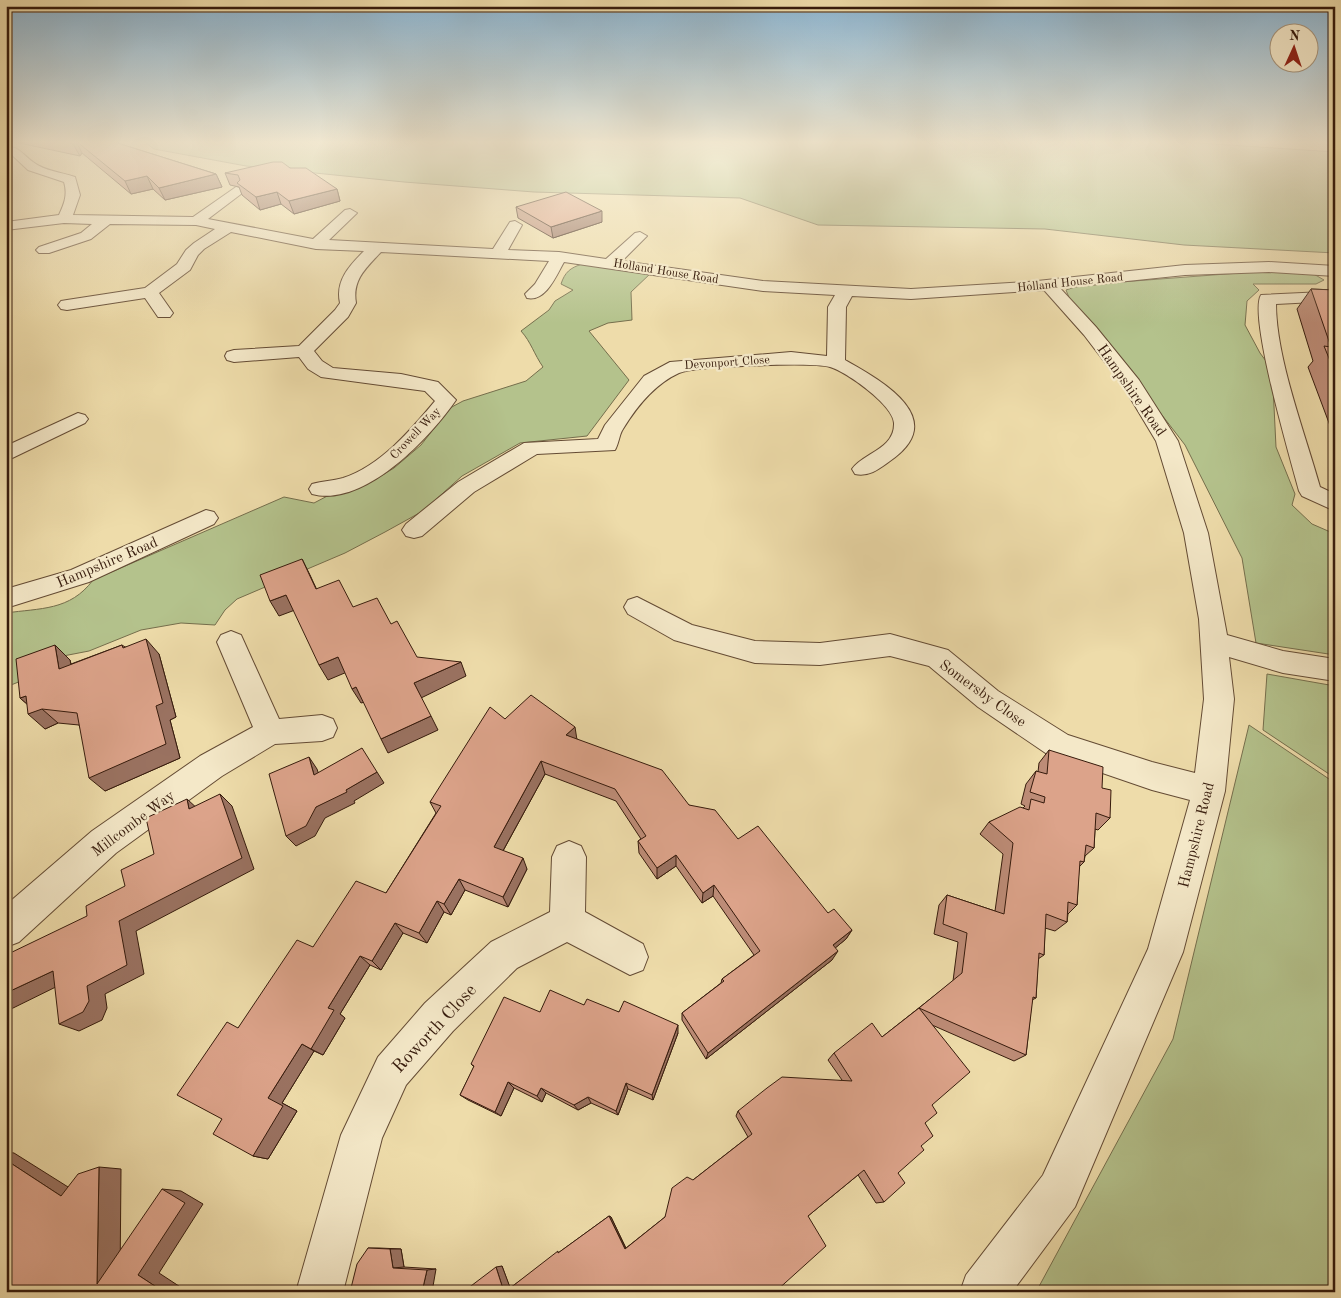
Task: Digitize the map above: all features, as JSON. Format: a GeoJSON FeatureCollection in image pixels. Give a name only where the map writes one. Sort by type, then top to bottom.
{"type":"FeatureCollection","features":[{"type":"Feature","properties":{"kind":"street"},"geometry":{"type":"LineString","coordinates":[[64,220],[71,202]]}},
{"type":"Feature","properties":{"kind":"street"},"geometry":{"type":"LineString","coordinates":[[196,221],[221,202]]}},
{"type":"Feature","properties":{"kind":"street"},"geometry":{"type":"LineString","coordinates":[[316,244],[350,213]]}},
{"type":"Feature","properties":{"kind":"street"},"geometry":{"type":"LineString","coordinates":[[44,250],[86,236],[107,219]]}},
{"type":"Feature","properties":{"kind":"street","name":"Holland House Road"},"geometry":{"type":"LineString","coordinates":[[6,226],[64,220],[196,221],[316,244],[559,257],[763,286],[912,294],[1048,285],[1185,270],[1269,267],[1332,274]]}},
{"type":"Feature","properties":{"kind":"street"},"geometry":{"type":"LineString","coordinates":[[498,254],[515,225]]}},
{"type":"Feature","properties":{"kind":"street"},"geometry":{"type":"LineString","coordinates":[[67,305],[150,292],[184,267],[191,253],[199,246],[229,227]]}},
{"type":"Feature","properties":{"kind":"street"},"geometry":{"type":"LineString","coordinates":[[611,263],[640,236]]}},
{"type":"Feature","properties":{"kind":"street"},"geometry":{"type":"LineString","coordinates":[[234,356],[304,351],[342,313],[348,303],[345,294],[346,283],[376,248]]}},
{"type":"Feature","properties":{"kind":"street"},"geometry":{"type":"LineString","coordinates":[[533,294],[541,287],[559,257]]}},
{"type":"Feature","properties":{"kind":"street","name":"Hampshire Road"},"geometry":{"type":"LineString","coordinates":[[983,1292],[1059,1191],[1166,952],[1209,791],[1219,700],[1212,619],[1196,533],[1167,441],[1132,384],[1090,331],[1048,285]]}},
{"type":"Feature","properties":{"kind":"street"},"geometry":{"type":"LineString","coordinates":[[836,362],[837,307],[846,291]]}},
{"type":"Feature","properties":{"kind":"street"},"geometry":{"type":"LineString","coordinates":[[150,292],[164,313]]}},
{"type":"Feature","properties":{"kind":"street"},"geometry":{"type":"LineString","coordinates":[[1335,292],[1328,297],[1267,299],[1268,321],[1280,380],[1310,492],[1335,504]]}},
{"type":"Feature","properties":{"kind":"street","name":"Crowell Way"},"geometry":{"type":"LineString","coordinates":[[304,351],[316,365],[328,373],[401,380],[431,386],[446,400],[434,416],[385,464],[352,483],[320,488]]}},
{"type":"Feature","properties":{"kind":"street","name":"Devonport Close"},"geometry":{"type":"LineString","coordinates":[[414,530],[466,487],[532,448],[607,445],[612,429],[651,380],[677,366],[791,358],[836,362],[888,395],[899,406],[904,422],[901,437],[890,451],[863,469]]}},
{"type":"Feature","properties":{"kind":"street"},"geometry":{"type":"LineString","coordinates":[[6,454],[78,419]]}},
{"type":"Feature","properties":{"kind":"street","name":"Hampshire Road"},"geometry":{"type":"LineString","coordinates":[[6,600],[80,576],[206,518]]}},
{"type":"Feature","properties":{"kind":"street","name":"Somersby Close"},"geometry":{"type":"LineString","coordinates":[[637,607],[684,633],[755,652],[820,654],[890,646],[938,658],[988,699],[1058,746],[1152,776],[1209,791]]}},
{"type":"Feature","properties":{"kind":"street"},"geometry":{"type":"LineString","coordinates":[[231,642],[270,732]]}},
{"type":"Feature","properties":{"kind":"street"},"geometry":{"type":"LineString","coordinates":[[1213,642],[1283,662],[1335,670]]}},
{"type":"Feature","properties":{"kind":"street","name":"Millcombe Way"},"geometry":{"type":"LineString","coordinates":[[6,929],[104,842],[210,766],[270,732],[322,728]]}},
{"type":"Feature","properties":{"kind":"street"},"geometry":{"type":"LineString","coordinates":[[569,857],[567,922],[630,957]]}},
{"type":"Feature","properties":{"kind":"street","name":"Roworth Close"},"geometry":{"type":"LineString","coordinates":[[319,1292],[362,1135],[392,1071],[439,1017],[504,955],[567,922]]}},
{"type":"Feature","properties":{"kind":"green space"},"geometry":{"type":"Polygon","coordinates":[[[750,202],[1335,202],[1335,253],[1184,245],[1045,229],[818,225],[750,202]]]}},
{"type":"Feature","properties":{"kind":"green space"},"geometry":{"type":"Polygon","coordinates":[[[582,264],[651,273],[631,292],[632,320],[608,323],[589,331],[629,380],[587,436],[520,443],[462,476],[423,511],[385,532],[345,553],[237,599],[225,610],[215,625],[181,623],[141,630],[89,651],[58,657],[21,681],[6,687],[6,613],[42,609],[64,603],[74,598],[93,580],[284,497],[314,503],[333,493],[371,482],[394,468],[421,445],[450,408],[463,401],[526,381],[543,367],[521,331],[549,310],[555,301],[573,290],[561,284],[568,271],[582,264]]]}},
{"type":"Feature","properties":{"kind":"green space"},"geometry":{"type":"Polygon","coordinates":[[[1266,271],[1312,273],[1324,280],[1316,284],[1253,284],[1259,290],[1247,301],[1245,325],[1260,353],[1280,380],[1273,386],[1276,447],[1295,494],[1292,505],[1312,524],[1335,534],[1335,655],[1256,643],[1242,558],[1185,445],[1095,328],[1070,300],[1066,290],[1081,285],[1266,271]]]}},
{"type":"Feature","properties":{"kind":"green space"},"geometry":{"type":"Polygon","coordinates":[[[1267,674],[1335,686],[1335,778],[1263,730],[1267,674]]]}},
{"type":"Feature","properties":{"kind":"green space"},"geometry":{"type":"Polygon","coordinates":[[[1249,725],[1335,783],[1335,1292],[1036,1292],[1173,1039],[1249,725]]]}},
{"type":"Feature","properties":{"kind":"building"},"geometry":{"type":"Polygon","coordinates":[[[534,202],[584,202],[602,211],[551,227],[516,207],[534,202]]]}},
{"type":"Feature","properties":{"kind":"building"},"geometry":{"type":"Polygon","coordinates":[[[1311,289],[1335,290],[1335,373],[1324,346],[1331,347],[1311,289]]]}},
{"type":"Feature","properties":{"kind":"building"},"geometry":{"type":"Polygon","coordinates":[[[302,559],[316,589],[339,580],[353,607],[377,598],[391,624],[397,621],[417,657],[461,662],[414,683],[431,716],[381,739],[356,687],[352,689],[338,657],[319,665],[286,595],[270,601],[260,575],[302,559]]]}},
{"type":"Feature","properties":{"kind":"building"},"geometry":{"type":"Polygon","coordinates":[[[146,639],[163,703],[156,706],[166,744],[89,778],[77,713],[42,709],[28,714],[26,696],[20,698],[16,659],[55,645],[59,669],[122,645],[123,648],[146,639]]]}},
{"type":"Feature","properties":{"kind":"building"},"geometry":{"type":"Polygon","coordinates":[[[531,695],[575,727],[566,735],[662,770],[689,805],[715,810],[738,839],[758,826],[828,913],[834,909],[852,930],[833,945],[838,951],[708,1053],[682,1013],[724,981],[722,979],[760,951],[714,885],[703,893],[676,855],[657,868],[638,841],[646,836],[615,789],[541,761],[494,847],[523,858],[503,897],[459,879],[444,904],[437,901],[419,933],[395,923],[372,961],[360,956],[328,1008],[334,1010],[311,1049],[302,1044],[268,1098],[283,1106],[253,1156],[213,1134],[222,1119],[177,1095],[227,1022],[238,1028],[297,940],[313,947],[356,881],[386,893],[441,806],[430,802],[490,707],[505,719],[531,695]]]}},
{"type":"Feature","properties":{"kind":"building"},"geometry":{"type":"Polygon","coordinates":[[[362,748],[377,772],[346,790],[347,792],[316,807],[306,826],[286,836],[269,774],[309,757],[314,775],[362,748]]]}},
{"type":"Feature","properties":{"kind":"building"},"geometry":{"type":"Polygon","coordinates":[[[1049,750],[1103,767],[1102,788],[1111,790],[1110,818],[1096,813],[1094,848],[1086,845],[1084,862],[1080,861],[1077,905],[1068,902],[1067,922],[1046,914],[1044,955],[1039,953],[1036,998],[1033,997],[1026,1055],[919,1008],[962,973],[967,933],[943,924],[947,895],[1004,914],[1013,843],[989,822],[1020,807],[1029,810],[1031,799],[1044,803],[1045,797],[1030,792],[1036,771],[1047,774],[1049,750]]]}},
{"type":"Feature","properties":{"kind":"building"},"geometry":{"type":"Polygon","coordinates":[[[220,794],[242,858],[119,921],[127,965],[87,986],[89,1001],[83,1012],[59,1024],[53,971],[6,993],[6,955],[87,916],[86,906],[125,886],[121,870],[154,854],[146,818],[187,799],[189,809],[220,794]]]}},
{"type":"Feature","properties":{"kind":"building"},"geometry":{"type":"Polygon","coordinates":[[[550,990],[584,1005],[587,999],[619,1012],[624,1001],[678,1025],[652,1095],[626,1083],[616,1111],[588,1097],[574,1105],[541,1088],[537,1096],[508,1082],[495,1112],[460,1095],[474,1066],[471,1064],[504,997],[540,1012],[550,990]]]}},
{"type":"Feature","properties":{"kind":"building"},"geometry":{"type":"Polygon","coordinates":[[[919,1008],[970,1072],[932,1105],[937,1113],[925,1123],[933,1136],[921,1146],[924,1150],[898,1173],[905,1183],[884,1202],[864,1170],[808,1216],[826,1246],[775,1292],[505,1292],[558,1251],[558,1253],[609,1216],[625,1249],[665,1217],[672,1188],[687,1177],[693,1180],[752,1134],[738,1111],[782,1077],[852,1081],[834,1053],[872,1023],[882,1037],[919,1008]]]}},
{"type":"Feature","properties":{"kind":"building"},"geometry":{"type":"Polygon","coordinates":[[[6,1160],[61,1196],[78,1174],[99,1167],[97,1284],[162,1189],[185,1203],[138,1275],[164,1292],[6,1292],[6,1160]]]}},
{"type":"Feature","properties":{"kind":"building"},"geometry":{"type":"Polygon","coordinates":[[[368,1248],[390,1249],[393,1268],[427,1270],[422,1292],[350,1292],[357,1264],[368,1248]]]}},
{"type":"Feature","properties":{"kind":"building"},"geometry":{"type":"Polygon","coordinates":[[[496,1267],[504,1292],[463,1292],[496,1267]]]}}]}
